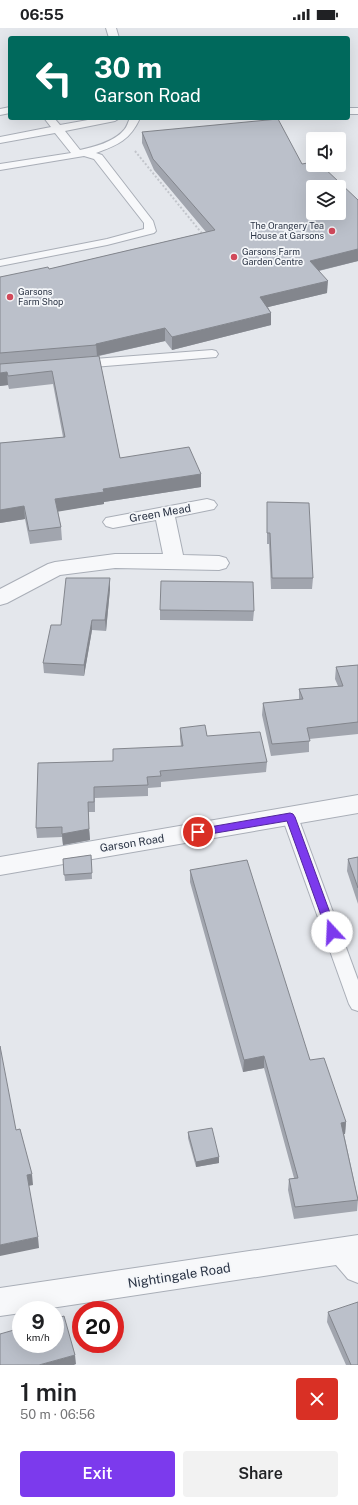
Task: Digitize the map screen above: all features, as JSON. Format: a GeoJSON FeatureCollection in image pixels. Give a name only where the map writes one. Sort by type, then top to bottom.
{"type":"FeatureCollection","features":[{"type":"Feature","properties":{"kind":"street","name":"Green Mead"},"geometry":{"type":"LineString","coordinates":[[114,522],[207,505]]}},
{"type":"Feature","properties":{"kind":"street"},"geometry":{"type":"LineString","coordinates":[[164,513],[174,561]]}},
{"type":"Feature","properties":{"kind":"street"},"geometry":{"type":"LineString","coordinates":[[0,598],[55,569],[115,561],[219,563]]}},
{"type":"Feature","properties":{"kind":"street","name":"Garson Road"},"geometry":{"type":"LineString","coordinates":[[0,866],[290,817],[358,804]]}},
{"type":"Feature","properties":{"kind":"street","name":"Nightingale Road"},"geometry":{"type":"LineString","coordinates":[[0,1302],[353,1256]]}},
{"type":"Feature","properties":{"kind":"lane"},"geometry":{"type":"LineString","coordinates":[[0,263],[107,242],[150,231],[149,223],[98,157],[82,153],[51,120]]}},
{"type":"Feature","properties":{"kind":"lane"},"geometry":{"type":"LineString","coordinates":[[0,140],[104,120]]}},
{"type":"Feature","properties":{"kind":"lane"},"geometry":{"type":"LineString","coordinates":[[0,167],[82,153],[115,141],[128,132],[134,120]]}},
{"type":"Feature","properties":{"kind":"lane"},"geometry":{"type":"LineString","coordinates":[[70,365],[212,354]]}},
{"type":"Feature","properties":{"kind":"lane"},"geometry":{"type":"LineString","coordinates":[[290,817],[358,1004]]}},
{"type":"Feature","properties":{"kind":"building","name":"Garsons Farm Garden Centre"},"geometry":{"type":"Polygon","coordinates":[[[279,120],[302,164],[306,163],[306,172],[328,172],[337,180],[306,180],[306,220],[346,220],[346,189],[358,200],[358,249],[310,261],[328,281],[260,297],[271,313],[172,337],[165,328],[96,345],[0,353],[0,277],[48,267],[49,269],[215,230],[153,159],[142,132],[279,120]]]}},
{"type":"Feature","properties":{"kind":"building"},"geometry":{"type":"Polygon","coordinates":[[[99,356],[120,458],[189,447],[201,474],[103,489],[104,492],[55,499],[61,527],[29,531],[24,506],[0,510],[0,443],[65,437],[52,371],[8,376],[7,372],[0,373],[0,364],[99,356]]]}},
{"type":"Feature","properties":{"kind":"building"},"geometry":{"type":"Polygon","coordinates":[[[267,502],[309,503],[313,578],[272,578],[270,533],[267,533],[267,502]]]}},
{"type":"Feature","properties":{"kind":"building"},"geometry":{"type":"Polygon","coordinates":[[[66,578],[110,578],[105,620],[92,620],[84,665],[43,663],[51,625],[61,625],[66,578]]]}},
{"type":"Feature","properties":{"kind":"building"},"geometry":{"type":"Polygon","coordinates":[[[161,581],[253,582],[254,611],[160,610],[161,581]]]}},
{"type":"Feature","properties":{"kind":"building"},"geometry":{"type":"Polygon","coordinates":[[[358,665],[358,722],[307,728],[310,741],[272,744],[263,703],[303,699],[299,689],[343,686],[336,667],[358,665]]]}},
{"type":"Feature","properties":{"kind":"building"},"geometry":{"type":"Polygon","coordinates":[[[205,725],[207,736],[260,732],[267,762],[160,771],[161,776],[147,777],[148,785],[94,787],[94,802],[88,802],[89,829],[62,834],[62,827],[36,828],[38,763],[113,761],[113,749],[183,746],[180,728],[205,725]]]}},
{"type":"Feature","properties":{"kind":"building"},"geometry":{"type":"Polygon","coordinates":[[[91,855],[92,873],[64,875],[63,859],[91,855]]]}},
{"type":"Feature","properties":{"kind":"building"},"geometry":{"type":"Polygon","coordinates":[[[358,857],[358,888],[348,859],[358,857]]]}},
{"type":"Feature","properties":{"kind":"building"},"geometry":{"type":"Polygon","coordinates":[[[247,860],[310,1060],[324,1058],[346,1122],[341,1123],[358,1200],[295,1207],[289,1179],[298,1178],[264,1056],[244,1060],[190,870],[247,860]]]}},
{"type":"Feature","properties":{"kind":"building"},"geometry":{"type":"Polygon","coordinates":[[[0,1046],[16,1130],[20,1129],[32,1174],[27,1175],[38,1237],[0,1245],[0,1046]]]}},
{"type":"Feature","properties":{"kind":"building"},"geometry":{"type":"Polygon","coordinates":[[[212,1128],[219,1157],[196,1162],[188,1132],[212,1128]]]}},
{"type":"Feature","properties":{"kind":"building"},"geometry":{"type":"Polygon","coordinates":[[[358,1302],[358,1365],[351,1365],[328,1312],[358,1302]]]}},
{"type":"Feature","properties":{"kind":"building"},"geometry":{"type":"Polygon","coordinates":[[[64,1316],[72,1344],[72,1353],[74,1353],[75,1355],[39,1365],[0,1365],[0,1334],[12,1331],[12,1353],[64,1353],[64,1316]]]}},
{"type":"Feature","properties":{"kind":"place","name":"The Orangery Tea House at Garsons"},"geometry":{"type":"Point","coordinates":[332,231]}},
{"type":"Feature","properties":{"kind":"place","name":"Garsons Farm Garden Centre"},"geometry":{"type":"Point","coordinates":[234,257]}},
{"type":"Feature","properties":{"kind":"place","name":"Garsons Farm Shop"},"geometry":{"type":"Point","coordinates":[10,297]}},
{"type":"Feature","properties":{"kind":"route"},"geometry":{"type":"LineString","coordinates":[[198,832],[290,817],[332,932]]}}]}
